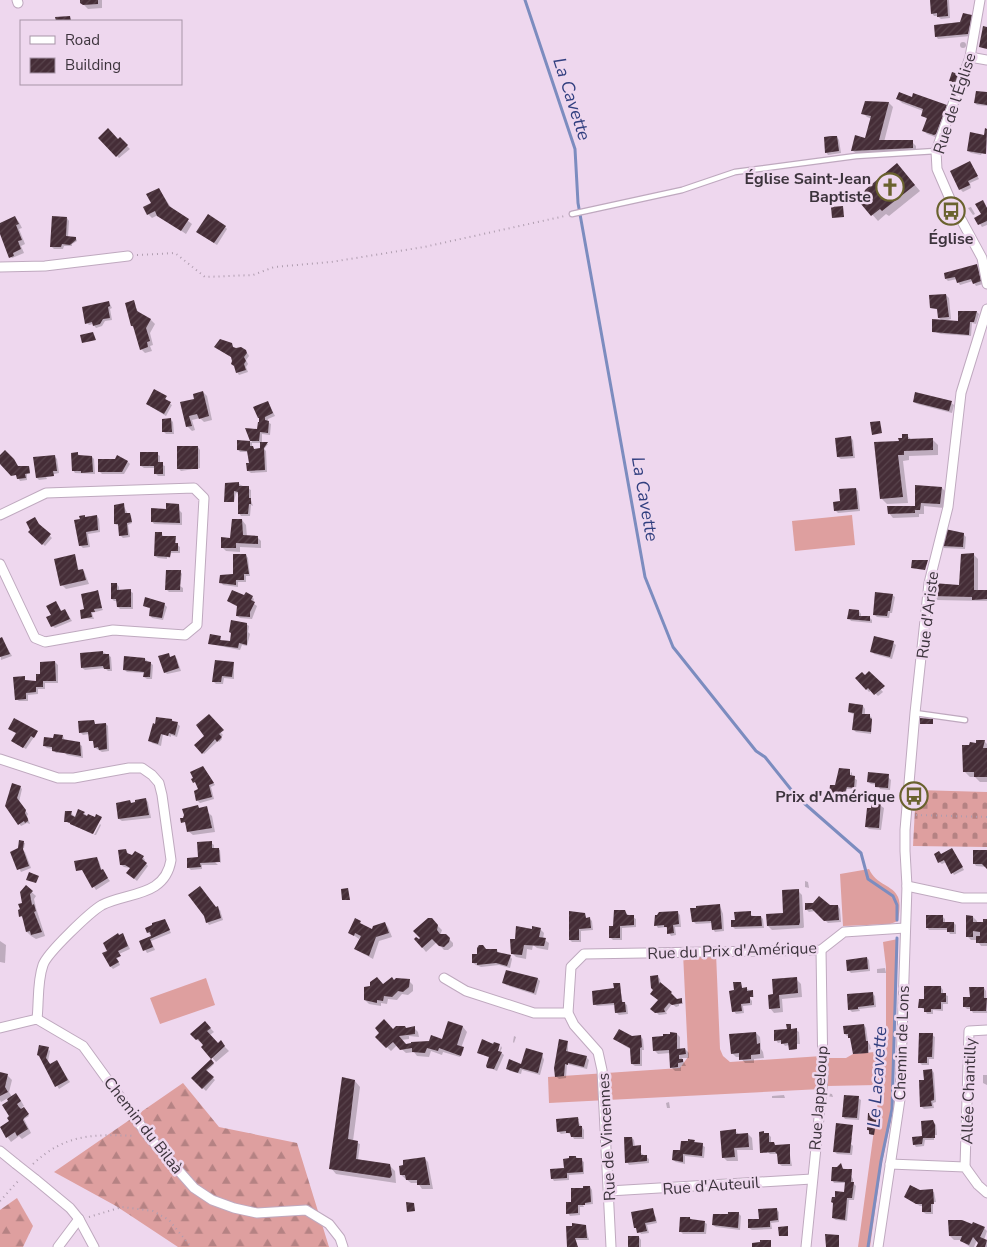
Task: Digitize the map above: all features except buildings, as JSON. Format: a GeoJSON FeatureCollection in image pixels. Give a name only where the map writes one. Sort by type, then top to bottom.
{"type":"FeatureCollection","features":[{"type":"Feature","properties":{"kind":"street","name":"Rue de l'Église"},"geometry":{"type":"LineString","coordinates":[[980,0],[970,57],[936,151],[937,169],[950,199],[982,258],[987,284]]}},
{"type":"Feature","properties":{"kind":"street"},"geometry":{"type":"LineString","coordinates":[[970,57],[987,60]]}},
{"type":"Feature","properties":{"kind":"street"},"geometry":{"type":"LineString","coordinates":[[0,266],[45,266],[128,256]]}},
{"type":"Feature","properties":{"kind":"street","name":"Rue d'Ariste"},"geometry":{"type":"LineString","coordinates":[[905,928],[907,886],[904,851],[906,815],[928,583],[948,507],[961,393],[987,309]]}},
{"type":"Feature","properties":{"kind":"street"},"geometry":{"type":"LineString","coordinates":[[0,515],[46,492],[194,488],[204,498],[197,625],[185,635],[113,630],[45,642],[35,638],[0,564]]}},
{"type":"Feature","properties":{"kind":"street"},"geometry":{"type":"LineString","coordinates":[[0,759],[58,778],[74,778],[130,768],[142,768],[159,783],[171,860],[169,870],[158,885],[100,906],[50,953],[43,965],[40,981],[38,1019],[0,1028]]}},
{"type":"Feature","properties":{"kind":"street"},"geometry":{"type":"LineString","coordinates":[[907,886],[963,898],[987,898]]}},
{"type":"Feature","properties":{"kind":"street","name":"Rue du Prix d'Amérique"},"geometry":{"type":"LineString","coordinates":[[568,1013],[571,967],[584,954],[821,950],[844,932],[905,928]]}},
{"type":"Feature","properties":{"kind":"street","name":"Chemin de Lons"},"geometry":{"type":"LineString","coordinates":[[878,1247],[900,1099],[905,928]]}},
{"type":"Feature","properties":{"kind":"street","name":"Rue Jappeloup"},"geometry":{"type":"LineString","coordinates":[[806,1247],[823,1078],[821,950]]}},
{"type":"Feature","properties":{"kind":"street"},"geometry":{"type":"LineString","coordinates":[[444,978],[466,991],[534,1013],[568,1013]]}},
{"type":"Feature","properties":{"kind":"street","name":"Rue de Vincennes"},"geometry":{"type":"LineString","coordinates":[[568,1013],[574,1025],[598,1052],[602,1070],[611,1247]]}},
{"type":"Feature","properties":{"kind":"street","name":"Chemin du Bilaà"},"geometry":{"type":"LineString","coordinates":[[38,1019],[83,1046],[149,1137],[194,1188],[212,1200],[234,1208],[257,1213],[306,1210],[329,1224],[340,1238],[343,1247]]}},
{"type":"Feature","properties":{"kind":"street","name":"Allée Chantilly"},"geometry":{"type":"LineString","coordinates":[[965,1167],[969,1031],[987,1030]]}},
{"type":"Feature","properties":{"kind":"street"},"geometry":{"type":"LineString","coordinates":[[0,1151],[70,1208],[94,1247]]}},
{"type":"Feature","properties":{"kind":"street"},"geometry":{"type":"LineString","coordinates":[[890,1164],[965,1167],[978,1186],[987,1193]]}},
{"type":"Feature","properties":{"kind":"street","name":"Rue d'Auteuil"},"geometry":{"type":"LineString","coordinates":[[609,1191],[812,1179]]}},
{"type":"Feature","properties":{"kind":"street"},"geometry":{"type":"LineString","coordinates":[[58,1247],[79,1220]]}},
{"type":"Feature","properties":{"kind":"lane"},"geometry":{"type":"LineString","coordinates":[[572,214],[682,190],[735,172],[856,156],[936,151]]}},
{"type":"Feature","properties":{"kind":"lane"},"geometry":{"type":"LineString","coordinates":[[915,713],[965,720]]}},
{"type":"Feature","properties":{"kind":"path"},"geometry":{"type":"LineString","coordinates":[[128,256],[175,253],[205,277],[253,275],[274,267],[330,262],[424,247],[572,214]]}},
{"type":"Feature","properties":{"kind":"path"},"geometry":{"type":"LineString","coordinates":[[906,815],[987,817]]}},
{"type":"Feature","properties":{"kind":"path"},"geometry":{"type":"LineString","coordinates":[[28,1170],[49,1150],[74,1138],[103,1134],[149,1137]]}},
{"type":"Feature","properties":{"kind":"path"},"geometry":{"type":"LineString","coordinates":[[0,1201],[23,1176]]}},
{"type":"Feature","properties":{"kind":"path"},"geometry":{"type":"LineString","coordinates":[[79,1220],[122,1208],[153,1211],[170,1220],[191,1247]]}},
{"type":"Feature","properties":{"kind":"green space"},"geometry":{"type":"Polygon","coordinates":[[[852,515],[855,545],[795,551],[792,521],[852,515]]]}},
{"type":"Feature","properties":{"kind":"green space"},"geometry":{"type":"Polygon","coordinates":[[[916,790],[987,792],[987,847],[913,846],[916,790]]]}},
{"type":"Feature","properties":{"kind":"green space"},"geometry":{"type":"Polygon","coordinates":[[[869,869],[876,878],[896,893],[900,906],[898,921],[890,924],[843,926],[840,874],[869,869]]]}},
{"type":"Feature","properties":{"kind":"green space"},"geometry":{"type":"Polygon","coordinates":[[[898,939],[893,1110],[881,1168],[870,1247],[858,1247],[880,1087],[877,1085],[827,1086],[829,1067],[826,1065],[826,1058],[846,1058],[853,1054],[886,1051],[886,967],[883,942],[898,939]]]}},
{"type":"Feature","properties":{"kind":"green space"},"geometry":{"type":"Polygon","coordinates":[[[683,953],[716,953],[720,1049],[723,1056],[730,1062],[822,1056],[821,1089],[549,1103],[548,1077],[680,1068],[688,1057],[683,953]]]}},
{"type":"Feature","properties":{"kind":"green space"},"geometry":{"type":"Polygon","coordinates":[[[206,978],[215,1005],[160,1024],[150,998],[206,978]]]}},
{"type":"Feature","properties":{"kind":"green space"},"geometry":{"type":"Polygon","coordinates":[[[183,1083],[219,1127],[297,1143],[329,1247],[178,1247],[116,1206],[54,1172],[183,1083]]]}},
{"type":"Feature","properties":{"kind":"green space"},"geometry":{"type":"Polygon","coordinates":[[[17,1198],[33,1226],[23,1247],[0,1247],[0,1210],[17,1198]]]}},
{"type":"Feature","properties":{"kind":"waterway","name":"La Cavette"},"geometry":{"type":"LineString","coordinates":[[525,0],[575,149],[578,203],[645,577],[673,647],[756,751],[765,757],[797,797],[861,853],[868,879],[893,896],[897,905],[897,920]]}},
{"type":"Feature","properties":{"kind":"waterway","name":"Le Lacavette"},"geometry":{"type":"LineString","coordinates":[[868,1247],[881,1161],[892,1109],[897,938]]}},
{"type":"Feature","properties":{"kind":"place","name":"Église Saint-Jean Baptiste"},"geometry":{"type":"Point","coordinates":[890,187]}},
{"type":"Feature","properties":{"kind":"place","name":"Église"},"geometry":{"type":"Point","coordinates":[951,211]}},
{"type":"Feature","properties":{"kind":"place","name":"Prix d'Amérique"},"geometry":{"type":"Point","coordinates":[914,796]}}]}
